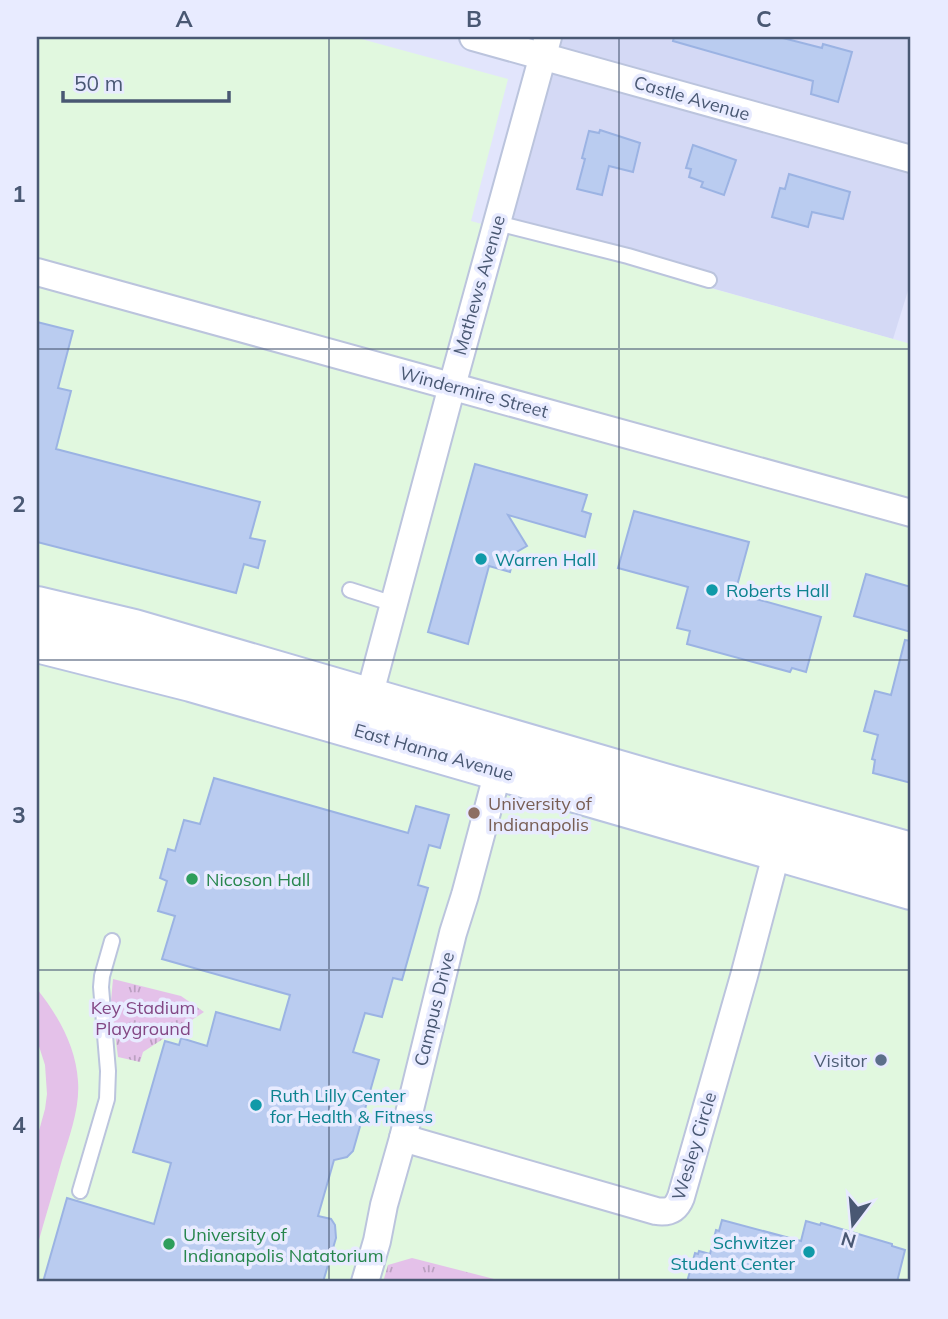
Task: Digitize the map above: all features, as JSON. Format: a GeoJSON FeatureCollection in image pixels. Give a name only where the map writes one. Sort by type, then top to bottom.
{"type":"FeatureCollection","features":[{"type":"Feature","properties":{"kind":"main road","name":"East Hanna Avenue"},"geometry":{"type":"LineString","coordinates":[[37,606],[134,629],[369,697],[503,754],[777,851],[911,890]]}},
{"type":"Feature","properties":{"kind":"main road","name":"East Hanna Avenue"},"geometry":{"type":"LineString","coordinates":[[37,643],[191,682],[503,754],[674,786],[911,852]]}},
{"type":"Feature","properties":{"kind":"street","name":"Castle Avenue"},"geometry":{"type":"LineString","coordinates":[[474,37],[546,46],[911,159]]}},
{"type":"Feature","properties":{"kind":"street","name":"Mathews Avenue"},"geometry":{"type":"LineString","coordinates":[[369,697],[546,46]]}},
{"type":"Feature","properties":{"kind":"street","name":"Windermire Street"},"geometry":{"type":"LineString","coordinates":[[37,272],[911,513]]}},
{"type":"Feature","properties":{"kind":"street","name":"Campus Drive"},"geometry":{"type":"LineString","coordinates":[[365,1282],[453,933],[466,895],[503,754]]}},
{"type":"Feature","properties":{"kind":"street","name":"Wesley Circle"},"geometry":{"type":"LineString","coordinates":[[403,1138],[656,1211],[674,1209],[681,1197],[777,851]]}},
{"type":"Feature","properties":{"kind":"lane"},"geometry":{"type":"LineString","coordinates":[[497,223],[628,256],[709,280]]}},
{"type":"Feature","properties":{"kind":"lane"},"geometry":{"type":"LineString","coordinates":[[350,590],[394,604]]}},
{"type":"Feature","properties":{"kind":"lane"},"geometry":{"type":"LineString","coordinates":[[80,1191],[107,1099],[108,1071],[101,987],[112,941]]}},
{"type":"Feature","properties":{"kind":"shaded area","name":"University of Indianapolis"},"geometry":{"type":"Polygon","coordinates":[[[37,37],[354,37],[508,79],[471,221],[911,344],[911,1282],[37,1282],[37,37]]]}},
{"type":"Feature","properties":{"kind":"shaded area"},"geometry":{"type":"Polygon","coordinates":[[[563,37],[911,37],[911,281],[893,339],[508,231],[563,37]]]}},
{"type":"Feature","properties":{"kind":"green space","name":"Key Stadium Playground"},"geometry":{"type":"Polygon","coordinates":[[[113,979],[181,996],[204,1012],[143,1052],[140,1062],[118,1057],[111,1001],[113,979]]]}},
{"type":"Feature","properties":{"kind":"green space"},"geometry":{"type":"Polygon","coordinates":[[[37,989],[59,1021],[70,1044],[77,1068],[78,1091],[74,1121],[37,1247],[37,1138],[47,1094],[45,1065],[37,1040],[37,989]]]}},
{"type":"Feature","properties":{"kind":"green space"},"geometry":{"type":"Polygon","coordinates":[[[412,1258],[502,1281],[383,1282],[388,1265],[412,1258]]]}},
{"type":"Feature","properties":{"kind":"building"},"geometry":{"type":"Polygon","coordinates":[[[674,37],[779,37],[822,48],[823,44],[852,52],[838,102],[811,94],[813,81],[673,41],[674,37]]]}},
{"type":"Feature","properties":{"kind":"building"},"geometry":{"type":"Polygon","coordinates":[[[600,130],[640,143],[633,172],[609,166],[602,195],[577,189],[589,131],[599,133],[600,130]]]}},
{"type":"Feature","properties":{"kind":"building"},"geometry":{"type":"Polygon","coordinates":[[[693,145],[736,160],[724,195],[701,187],[703,182],[689,177],[691,169],[686,168],[693,145]]]}},
{"type":"Feature","properties":{"kind":"building"},"geometry":{"type":"Polygon","coordinates":[[[789,174],[850,192],[843,219],[812,212],[808,227],[772,217],[780,188],[785,189],[789,174]]]}},
{"type":"Feature","properties":{"kind":"building"},"geometry":{"type":"Polygon","coordinates":[[[37,322],[73,331],[58,388],[71,391],[56,449],[260,502],[250,538],[265,541],[258,568],[244,564],[236,593],[37,542],[37,322]]]}},
{"type":"Feature","properties":{"kind":"building","name":"Warren Hall"},"geometry":{"type":"Polygon","coordinates":[[[475,464],[587,495],[582,511],[591,514],[585,537],[508,515],[527,546],[515,553],[510,572],[489,566],[468,644],[428,632],[475,464]]]}},
{"type":"Feature","properties":{"kind":"building","name":"Roberts Hall"},"geometry":{"type":"Polygon","coordinates":[[[634,511],[749,542],[735,593],[821,617],[806,672],[792,668],[790,672],[687,644],[690,631],[677,628],[688,587],[618,568],[634,511]]]}},
{"type":"Feature","properties":{"kind":"building"},"geometry":{"type":"Polygon","coordinates":[[[866,574],[911,587],[911,632],[854,616],[866,574]]]}},
{"type":"Feature","properties":{"kind":"building"},"geometry":{"type":"Polygon","coordinates":[[[905,640],[911,641],[911,783],[873,773],[875,760],[872,759],[878,735],[864,731],[875,691],[891,695],[905,640]]]}},
{"type":"Feature","properties":{"kind":"building"},"geometry":{"type":"Polygon","coordinates":[[[214,778],[408,833],[416,806],[449,815],[440,848],[429,845],[418,885],[428,888],[402,980],[393,978],[382,1017],[365,1013],[353,1052],[379,1060],[353,1151],[347,1157],[334,1160],[318,1216],[331,1219],[335,1225],[336,1238],[323,1282],[43,1282],[67,1198],[154,1224],[171,1163],[133,1152],[165,1041],[179,1045],[181,1038],[207,1046],[216,1012],[280,1030],[290,995],[162,959],[175,916],[158,911],[167,881],[160,878],[168,849],[175,851],[184,820],[200,824],[214,778]]]}},
{"type":"Feature","properties":{"kind":"building","name":"Schwitzer Student Center"},"geometry":{"type":"Polygon","coordinates":[[[722,1220],[801,1241],[806,1221],[820,1225],[821,1223],[892,1244],[905,1250],[897,1282],[687,1282],[695,1253],[698,1254],[699,1251],[710,1254],[716,1230],[719,1231],[722,1220]]]}},
{"type":"Feature","properties":{"kind":"place","name":"Warren Hall"},"geometry":{"type":"Point","coordinates":[481,559]}},
{"type":"Feature","properties":{"kind":"place","name":"Roberts Hall"},"geometry":{"type":"Point","coordinates":[712,590]}},
{"type":"Feature","properties":{"kind":"place","name":"University of Indianapolis"},"geometry":{"type":"Point","coordinates":[474,813]}},
{"type":"Feature","properties":{"kind":"place","name":"Nicoson Hall"},"geometry":{"type":"Point","coordinates":[192,879]}},
{"type":"Feature","properties":{"kind":"place","name":"Visitor"},"geometry":{"type":"Point","coordinates":[881,1060]}},
{"type":"Feature","properties":{"kind":"place","name":"Ruth Lilly Center for Health & Fitness"},"geometry":{"type":"Point","coordinates":[256,1105]}},
{"type":"Feature","properties":{"kind":"place","name":"University of Indianapolis Natatorium"},"geometry":{"type":"Point","coordinates":[169,1244]}},
{"type":"Feature","properties":{"kind":"place","name":"Schwitzer Student Center"},"geometry":{"type":"Point","coordinates":[809,1252]}}]}
